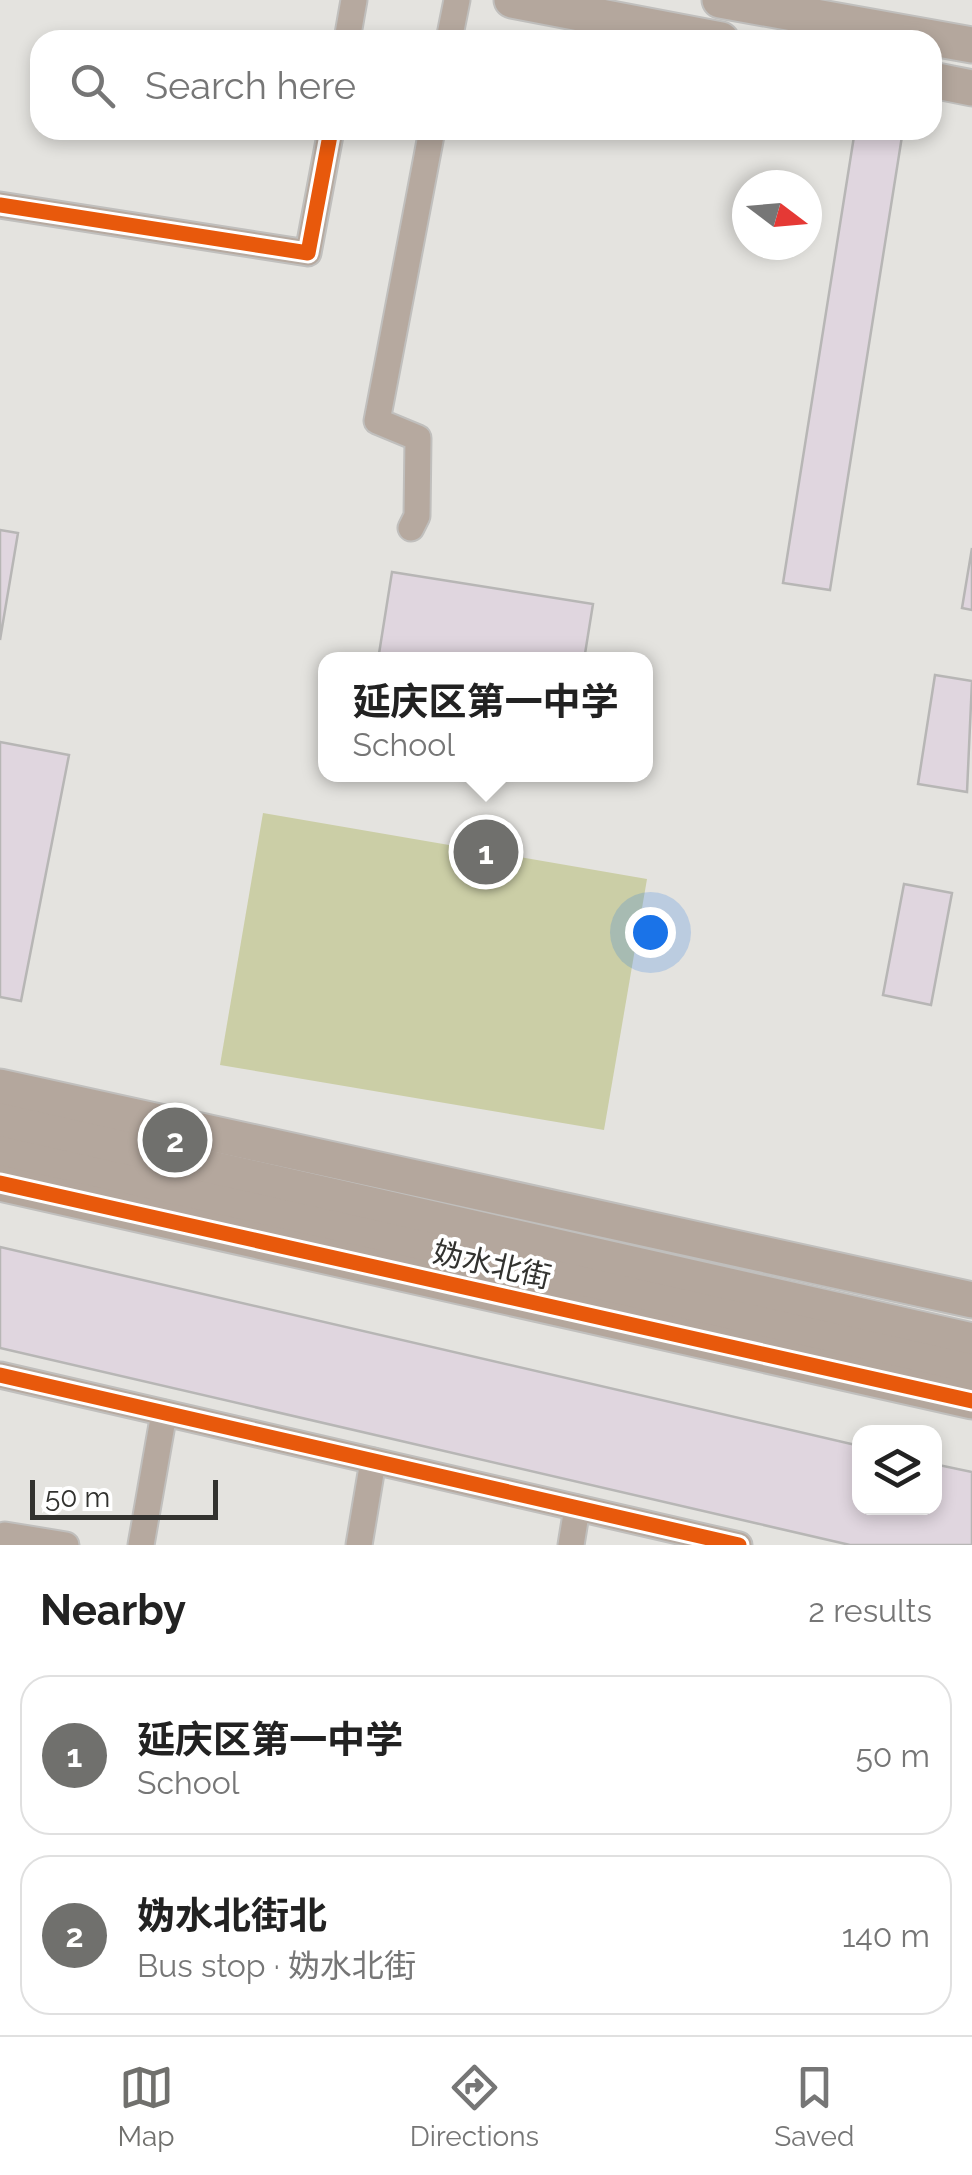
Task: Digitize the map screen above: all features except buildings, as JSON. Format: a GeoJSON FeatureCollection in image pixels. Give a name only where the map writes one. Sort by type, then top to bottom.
{"type":"FeatureCollection","features":[{"type":"Feature","properties":{"kind":"main road"},"geometry":{"type":"LineString","coordinates":[[512,0],[669,30]]}},
{"type":"Feature","properties":{"kind":"main road"},"geometry":{"type":"LineString","coordinates":[[720,0],[892,30]]}},
{"type":"Feature","properties":{"kind":"main road"},"geometry":{"type":"LineString","coordinates":[[942,39],[972,44]]}},
{"type":"Feature","properties":{"kind":"main road"},"geometry":{"type":"LineString","coordinates":[[942,82],[972,88]]}},
{"type":"Feature","properties":{"kind":"main road"},"geometry":{"type":"LineString","coordinates":[[0,1086],[972,1300]]}},
{"type":"Feature","properties":{"kind":"main road","name":"妫水北街"},"geometry":{"type":"LineString","coordinates":[[0,1121],[972,1341]]}},
{"type":"Feature","properties":{"kind":"main road","name":"妫水北街"},"geometry":{"type":"LineString","coordinates":[[0,1154],[972,1372]]}},
{"type":"Feature","properties":{"kind":"main road","name":"妫水北街"},"geometry":{"type":"LineString","coordinates":[[0,1183],[972,1402]]}},
{"type":"Feature","properties":{"kind":"street"},"geometry":{"type":"LineString","coordinates":[[349,30],[354,0]]}},
{"type":"Feature","properties":{"kind":"street"},"geometry":{"type":"LineString","coordinates":[[451,30],[457,0]]}},
{"type":"Feature","properties":{"kind":"street"},"geometry":{"type":"LineString","coordinates":[[0,205],[308,253],[329,140]]}},
{"type":"Feature","properties":{"kind":"street"},"geometry":{"type":"LineString","coordinates":[[411,528],[417,516],[418,438],[378,421],[430,140]]}},
{"type":"Feature","properties":{"kind":"street"},"geometry":{"type":"LineString","coordinates":[[0,1375],[739,1545]]}},
{"type":"Feature","properties":{"kind":"street"},"geometry":{"type":"LineString","coordinates":[[141,1545],[164,1413]]}},
{"type":"Feature","properties":{"kind":"street"},"geometry":{"type":"LineString","coordinates":[[359,1545],[373,1461]]}},
{"type":"Feature","properties":{"kind":"street"},"geometry":{"type":"LineString","coordinates":[[571,1545],[577,1508]]}},
{"type":"Feature","properties":{"kind":"street"},"geometry":{"type":"LineString","coordinates":[[0,1538],[66,1545]]}},
{"type":"Feature","properties":{"kind":"green space"},"geometry":{"type":"Polygon","coordinates":[[[263,813],[647,879],[604,1130],[220,1065],[263,813]]]}},
{"type":"Feature","properties":{"kind":"cycle path"},"geometry":{"type":"LineString","coordinates":[[0,205],[308,253],[329,140]]}},
{"type":"Feature","properties":{"kind":"cycle path"},"geometry":{"type":"LineString","coordinates":[[0,1183],[972,1401]]}},
{"type":"Feature","properties":{"kind":"cycle path"},"geometry":{"type":"LineString","coordinates":[[0,1375],[739,1545]]}},
{"type":"Feature","properties":{"kind":"place","name":"延庆区第一中学"},"geometry":{"type":"Point","coordinates":[486,852]}},
{"type":"Feature","properties":{"kind":"place","name":"妫水北街北"},"geometry":{"type":"Point","coordinates":[175,1140]}}]}
